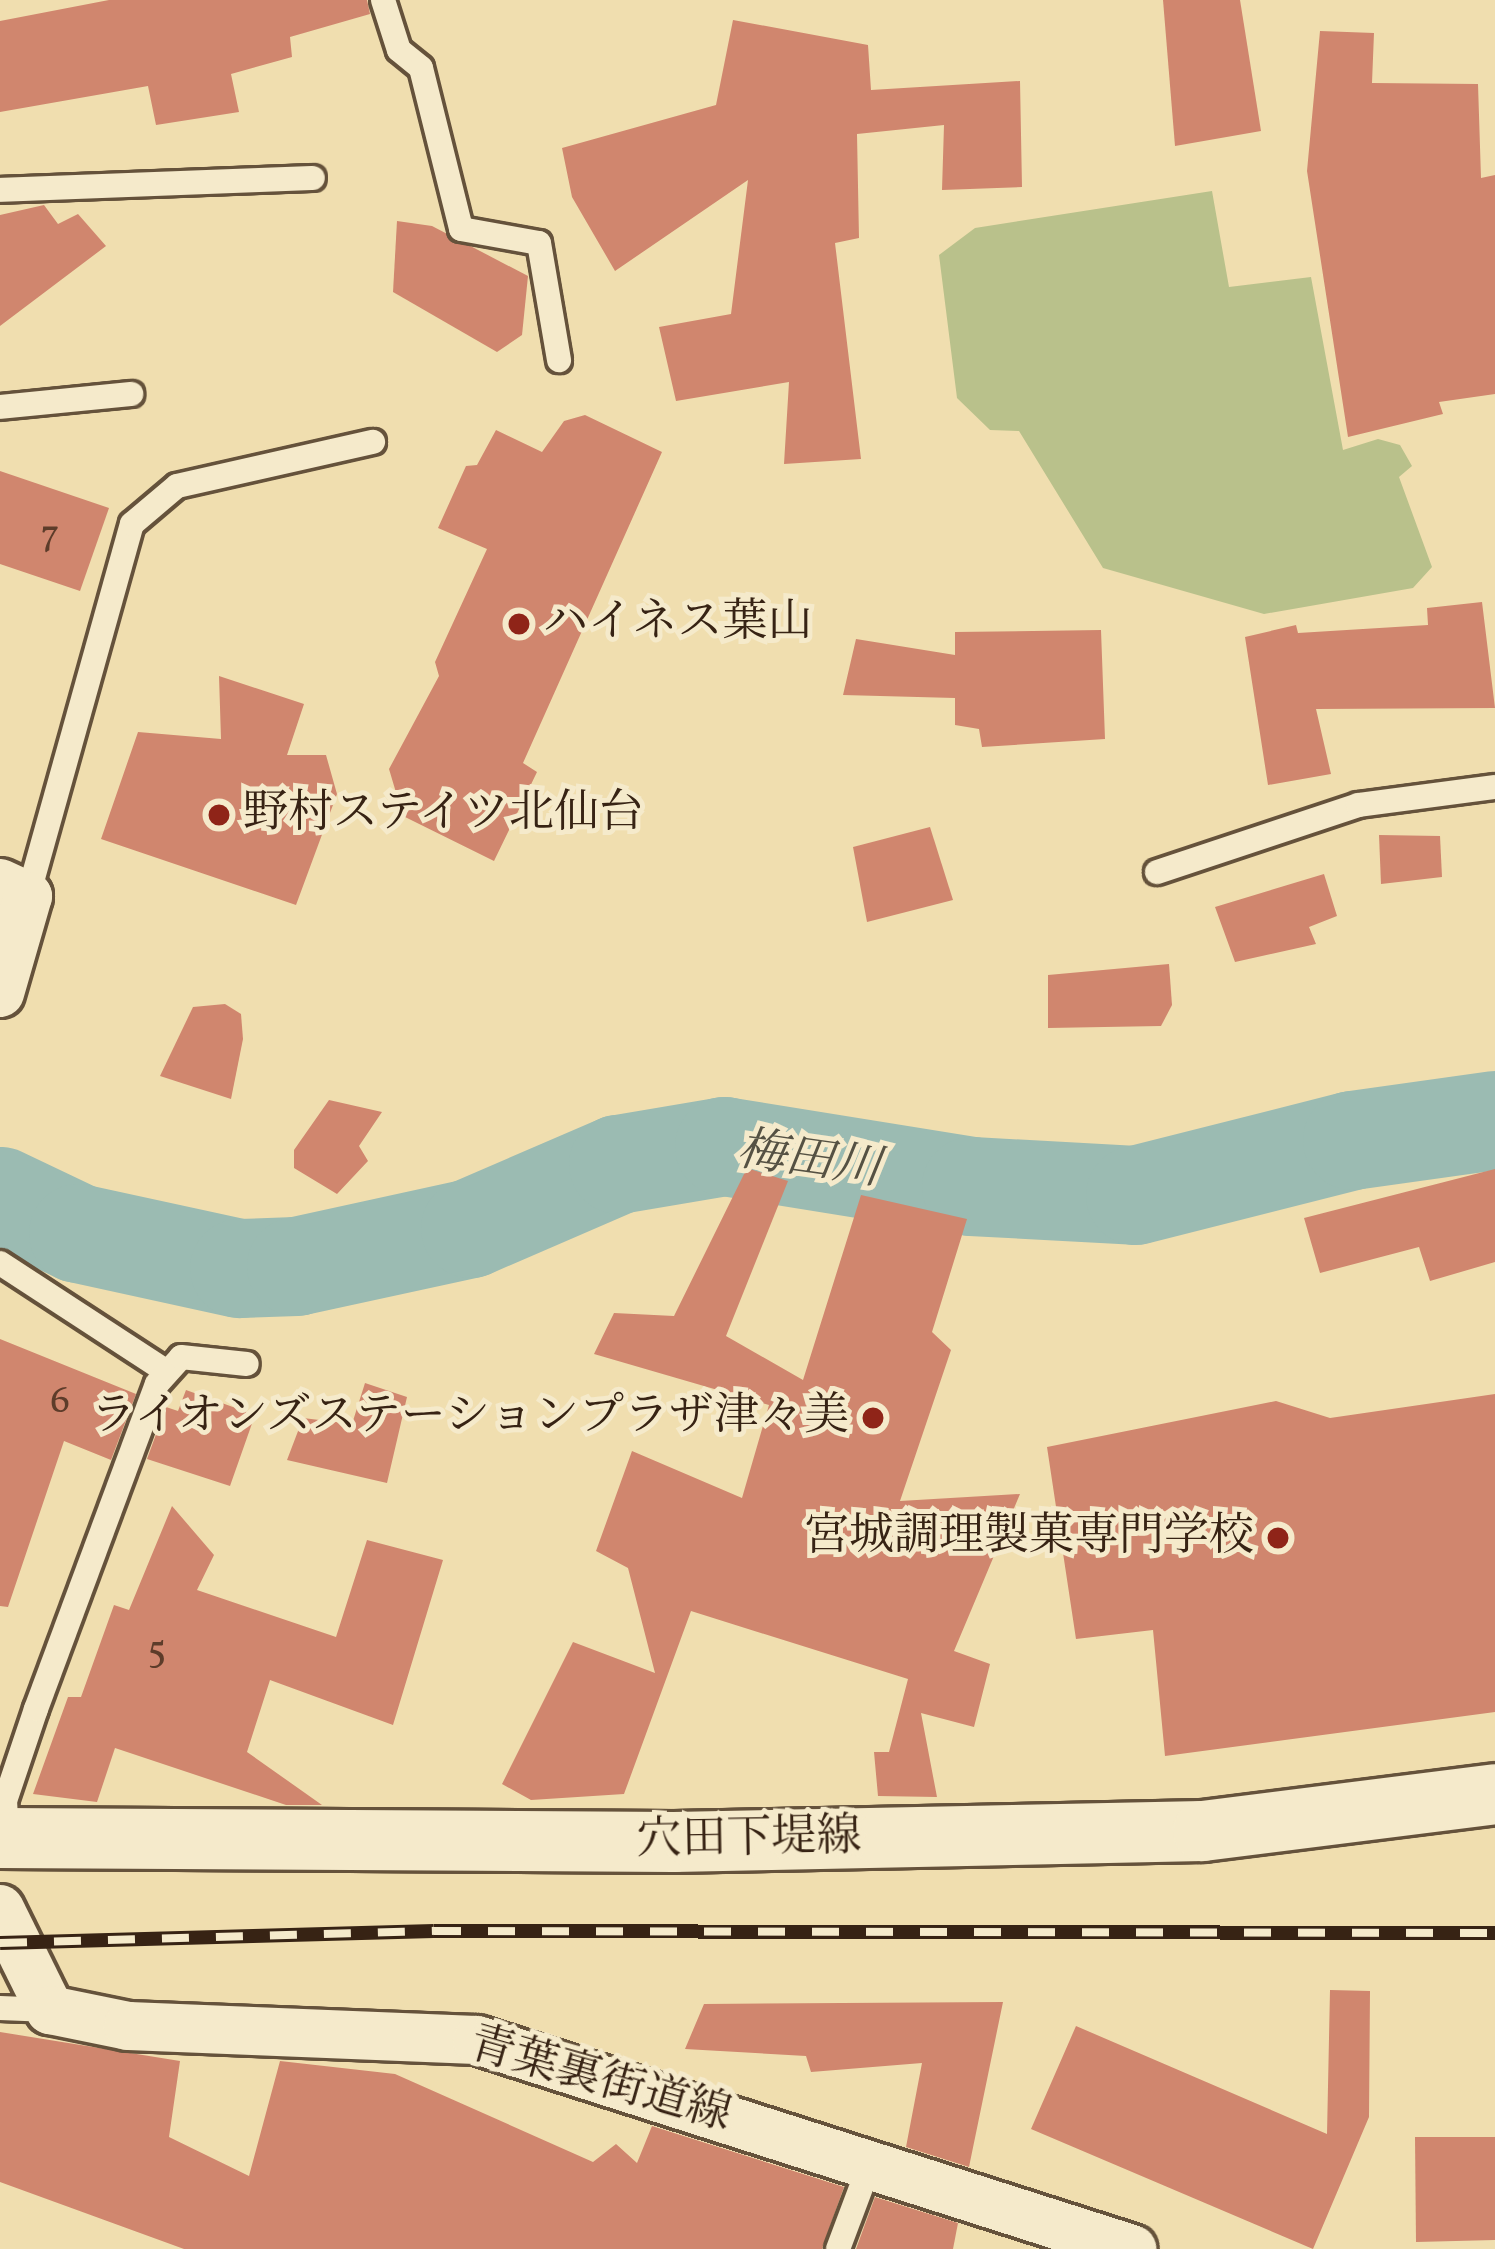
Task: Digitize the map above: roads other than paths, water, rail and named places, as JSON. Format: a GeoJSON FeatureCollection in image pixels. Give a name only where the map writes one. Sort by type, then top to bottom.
{"type":"FeatureCollection","features":[{"type":"Feature","properties":{"kind":"street"},"geometry":{"type":"LineString","coordinates":[[0,993],[14,889]]}},
{"type":"Feature","properties":{"kind":"street","name":"穴田下堤線"},"geometry":{"type":"LineString","coordinates":[[3,1838],[674,1842],[1203,1831],[1495,1794]]}},
{"type":"Feature","properties":{"kind":"street"},"geometry":{"type":"LineString","coordinates":[[0,1909],[50,2010]]}},
{"type":"Feature","properties":{"kind":"street","name":"青葉裏街道線"},"geometry":{"type":"LineString","coordinates":[[50,2010],[128,2026],[477,2040],[872,2161],[1132,2249]]}},
{"type":"Feature","properties":{"kind":"lane"},"geometry":{"type":"LineString","coordinates":[[383,0],[399,50],[422,68],[460,229],[539,243],[559,360]]}},
{"type":"Feature","properties":{"kind":"lane"},"geometry":{"type":"LineString","coordinates":[[0,190],[313,178]]}},
{"type":"Feature","properties":{"kind":"lane"},"geometry":{"type":"LineString","coordinates":[[0,407],[131,394]]}},
{"type":"Feature","properties":{"kind":"lane"},"geometry":{"type":"LineString","coordinates":[[14,889],[132,524],[177,486],[373,442]]}},
{"type":"Feature","properties":{"kind":"lane"},"geometry":{"type":"LineString","coordinates":[[1157,872],[1358,805],[1495,787]]}},
{"type":"Feature","properties":{"kind":"lane"},"geometry":{"type":"LineString","coordinates":[[0,1263],[167,1372]]}},
{"type":"Feature","properties":{"kind":"lane"},"geometry":{"type":"LineString","coordinates":[[3,1838],[5,1801],[36,1708],[167,1372],[181,1357],[247,1364]]}},
{"type":"Feature","properties":{"kind":"lane"},"geometry":{"type":"LineString","coordinates":[[0,2008],[50,2010]]}},
{"type":"Feature","properties":{"kind":"lane"},"geometry":{"type":"LineString","coordinates":[[838,2249],[872,2161]]}},
{"type":"Feature","properties":{"kind":"waterway","name":"梅田川"},"geometry":{"type":"LineString","coordinates":[[0,1196],[78,1233],[239,1268],[296,1266],[470,1228],[618,1164],[724,1146],[971,1186],[1135,1195],[1352,1140],[1495,1120]]}},
{"type":"Feature","properties":{"kind":"railway"},"geometry":{"type":"LineString","coordinates":[[0,1943],[434,1931],[1495,1933]]}},
{"type":"Feature","properties":{"kind":"place","name":"ハイネス葉山"},"geometry":{"type":"Point","coordinates":[519,624]}},
{"type":"Feature","properties":{"kind":"place","name":"野村ステイツ北仙台"},"geometry":{"type":"Point","coordinates":[219,815]}},
{"type":"Feature","properties":{"kind":"place","name":"ライオンズステーションプラザ津々美"},"geometry":{"type":"Point","coordinates":[873,1418]}},
{"type":"Feature","properties":{"kind":"place","name":"宮城調理製菓専門学校"},"geometry":{"type":"Point","coordinates":[1278,1538]}}]}
